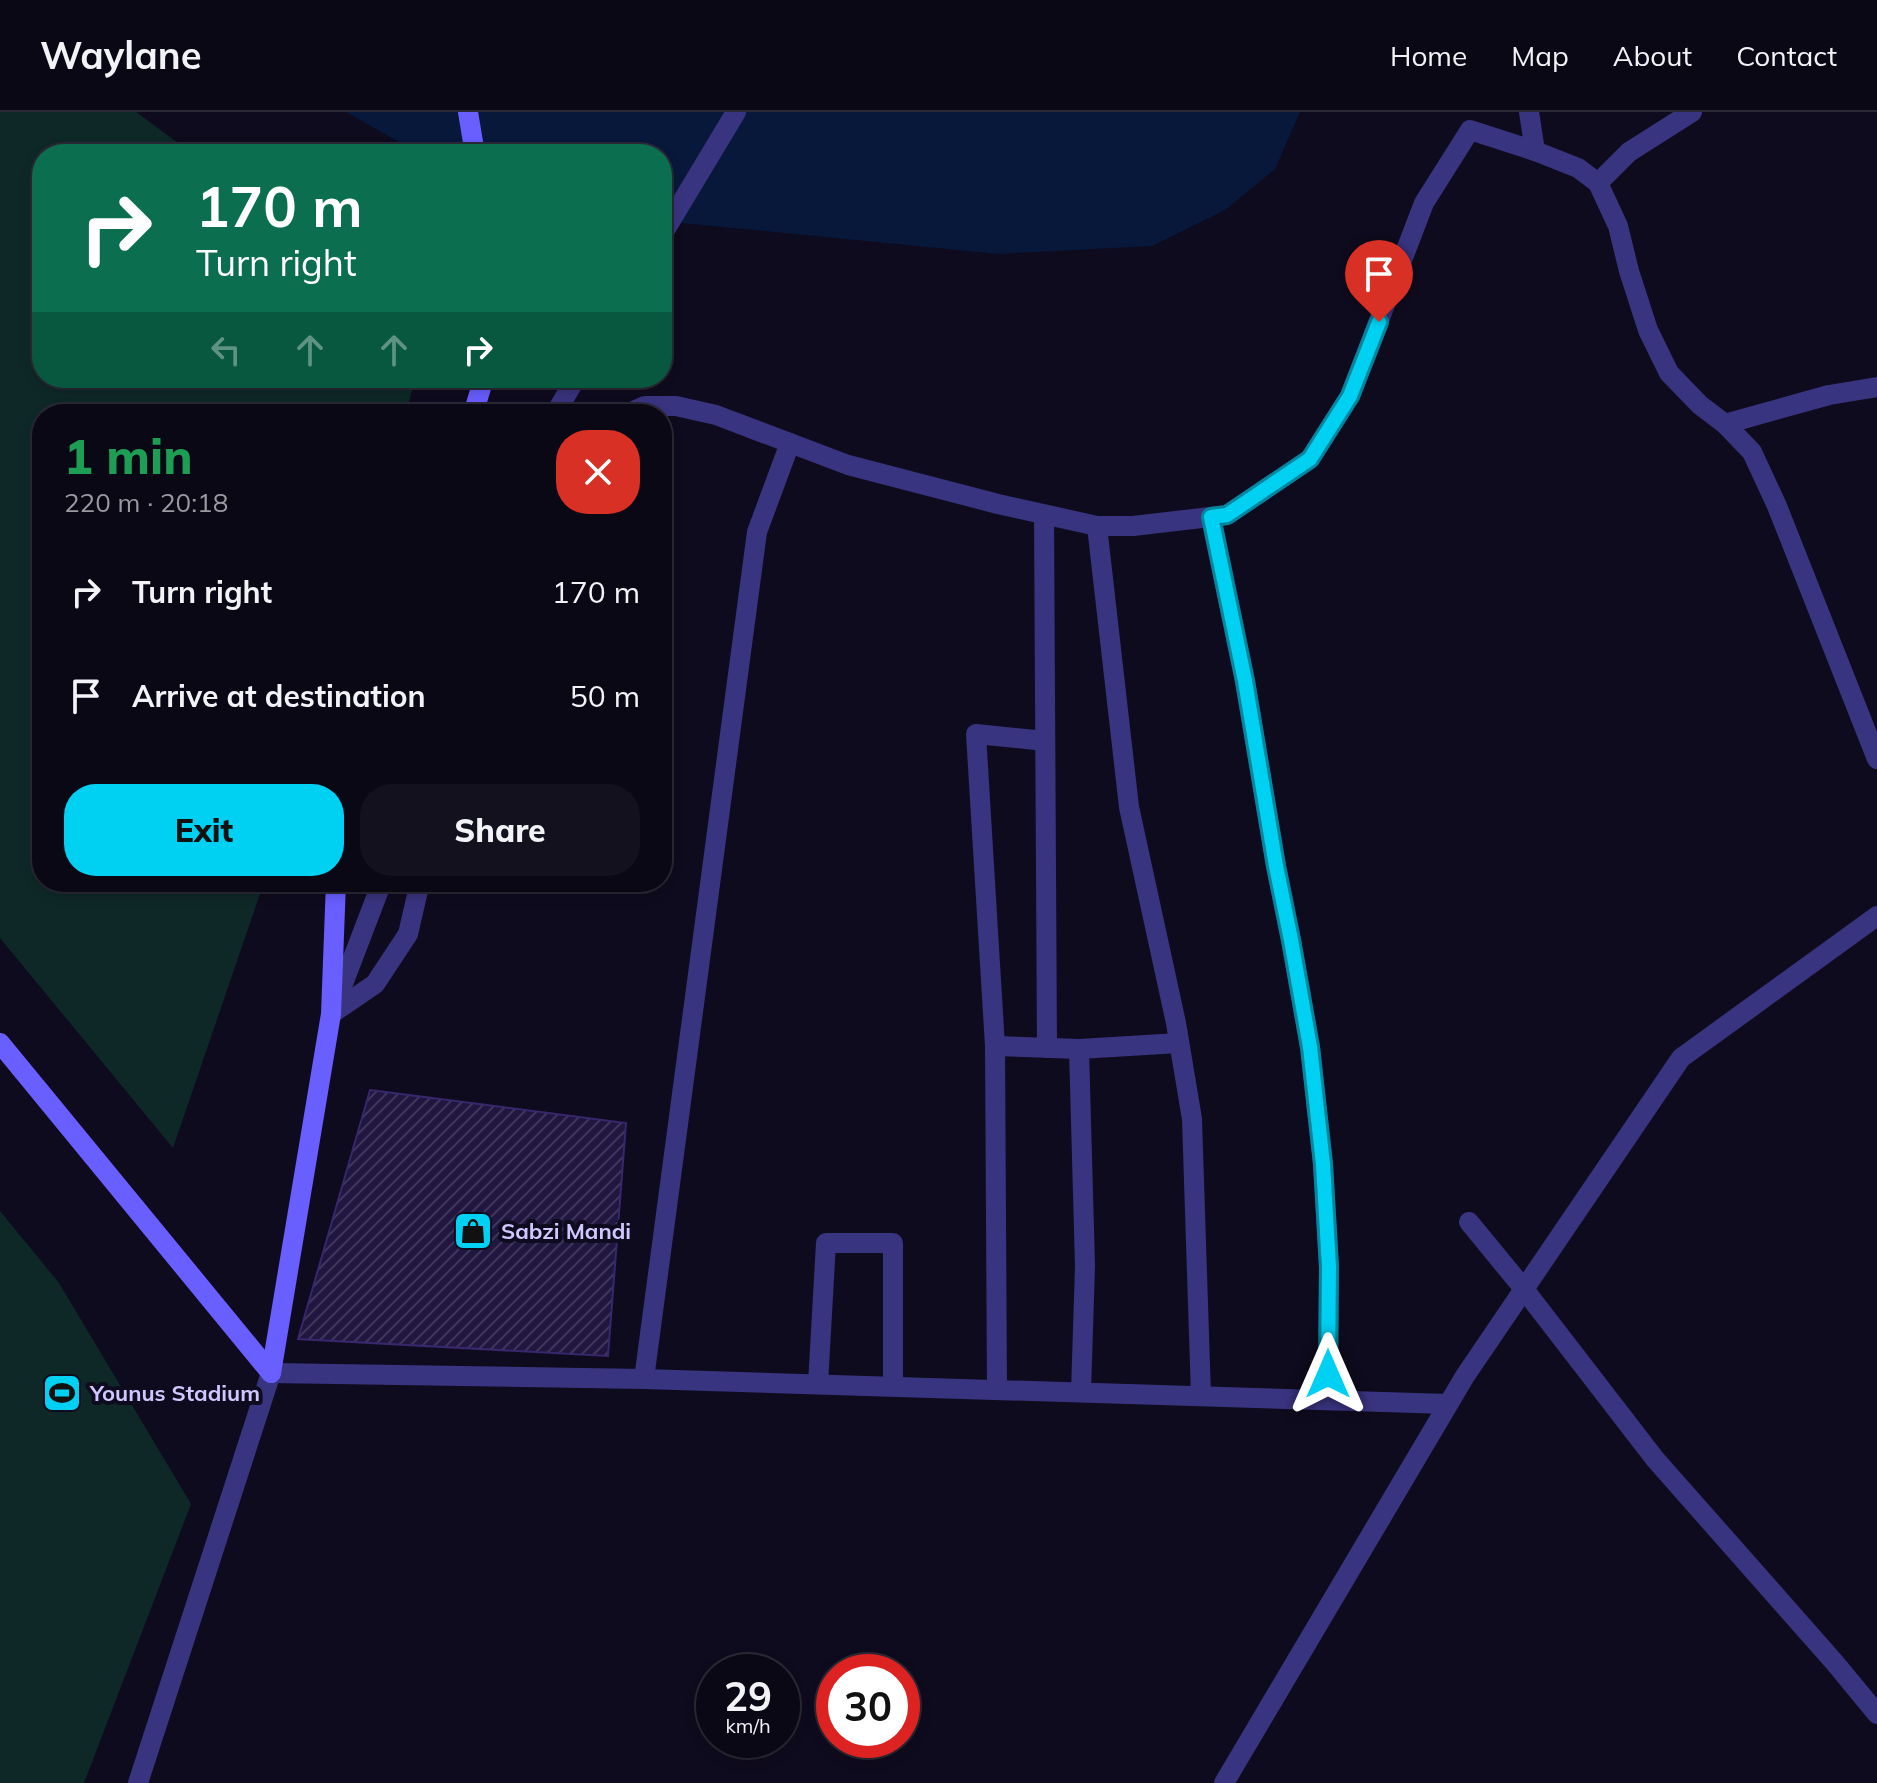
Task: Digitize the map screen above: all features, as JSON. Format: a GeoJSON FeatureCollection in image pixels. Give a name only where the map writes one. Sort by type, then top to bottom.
{"type":"FeatureCollection","features":[{"type":"Feature","properties":{"kind":"main road"},"geometry":{"type":"LineString","coordinates":[[468,112],[473,144]]}},
{"type":"Feature","properties":{"kind":"main road"},"geometry":{"type":"LineString","coordinates":[[271,1373],[331,1014],[336,892]]}},
{"type":"Feature","properties":{"kind":"main road"},"geometry":{"type":"LineString","coordinates":[[0,1043],[271,1373]]}},
{"type":"Feature","properties":{"kind":"street"},"geometry":{"type":"LineString","coordinates":[[672,218],[736,112]]}},
{"type":"Feature","properties":{"kind":"street"},"geometry":{"type":"LineString","coordinates":[[1529,112],[1535,151]]}},
{"type":"Feature","properties":{"kind":"street"},"geometry":{"type":"LineString","coordinates":[[1598,183],[1629,152],[1692,112]]}},
{"type":"Feature","properties":{"kind":"street"},"geometry":{"type":"LineString","coordinates":[[672,406],[716,415],[848,465],[1097,526],[1133,526],[1227,515],[1310,459],[1350,396],[1424,203],[1470,130],[1578,168],[1598,183],[1618,226],[1648,330],[1669,373],[1752,452],[1777,506],[1877,759]]}},
{"type":"Feature","properties":{"kind":"street"},"geometry":{"type":"LineString","coordinates":[[1725,424],[1829,395],[1877,387]]}},
{"type":"Feature","properties":{"kind":"street"},"geometry":{"type":"LineString","coordinates":[[644,1379],[757,532],[790,443]]}},
{"type":"Feature","properties":{"kind":"street"},"geometry":{"type":"LineString","coordinates":[[1044,515],[1047,1048]]}},
{"type":"Feature","properties":{"kind":"street"},"geometry":{"type":"LineString","coordinates":[[1211,517],[1245,681],[1310,1047],[1323,1164],[1329,1267],[1328,1400]]}},
{"type":"Feature","properties":{"kind":"street"},"geometry":{"type":"LineString","coordinates":[[1097,526],[1129,807],[1192,1119],[1201,1396]]}},
{"type":"Feature","properties":{"kind":"street"},"geometry":{"type":"LineString","coordinates":[[997,1389],[995,1046],[976,734],[1045,741]]}},
{"type":"Feature","properties":{"kind":"street"},"geometry":{"type":"LineString","coordinates":[[331,1014],[378,892]]}},
{"type":"Feature","properties":{"kind":"street"},"geometry":{"type":"LineString","coordinates":[[331,1014],[375,984],[408,934],[418,892]]}},
{"type":"Feature","properties":{"kind":"street"},"geometry":{"type":"LineString","coordinates":[[1224,1783],[1465,1376],[1681,1058],[1877,916]]}},
{"type":"Feature","properties":{"kind":"street"},"geometry":{"type":"LineString","coordinates":[[995,1046],[1079,1049],[1179,1043]]}},
{"type":"Feature","properties":{"kind":"street"},"geometry":{"type":"LineString","coordinates":[[1079,1049],[1085,1266],[1081,1392]]}},
{"type":"Feature","properties":{"kind":"street"},"geometry":{"type":"LineString","coordinates":[[1469,1222],[1655,1459],[1877,1714]]}},
{"type":"Feature","properties":{"kind":"street"},"geometry":{"type":"LineString","coordinates":[[818,1384],[826,1243],[893,1243],[893,1386]]}},
{"type":"Feature","properties":{"kind":"street"},"geometry":{"type":"LineString","coordinates":[[138,1783],[271,1373],[644,1379],[1448,1404]]}},
{"type":"Feature","properties":{"kind":"green space"},"geometry":{"type":"Polygon","coordinates":[[[0,112],[136,112],[179,144],[32,144],[32,388],[412,388],[408,404],[32,404],[32,892],[261,892],[173,1148],[0,938],[0,112]]]}},
{"type":"Feature","properties":{"kind":"green space","name":"Younus Stadium"},"geometry":{"type":"Polygon","coordinates":[[[0,1211],[59,1283],[191,1504],[84,1783],[0,1783],[0,1211]]]}},
{"type":"Feature","properties":{"kind":"water"},"geometry":{"type":"Polygon","coordinates":[[[346,112],[1300,112],[1275,169],[1225,210],[1152,246],[999,254],[672,222],[672,144],[402,144],[346,112]]]}},
{"type":"Feature","properties":{"kind":"building","name":"Sabzi Mandi"},"geometry":{"type":"Polygon","coordinates":[[[370,1090],[626,1123],[608,1356],[298,1339],[370,1090]]]}},
{"type":"Feature","properties":{"kind":"place","name":"Sabzi Mandi"},"geometry":{"type":"Point","coordinates":[473,1231]}},
{"type":"Feature","properties":{"kind":"place","name":"Younus Stadium"},"geometry":{"type":"Point","coordinates":[62,1393]}},
{"type":"Feature","properties":{"kind":"route"},"geometry":{"type":"LineString","coordinates":[[1328,1374],[1329,1267],[1323,1164],[1310,1047],[1245,681],[1211,517],[1227,515],[1310,459],[1350,396],[1379,322]]}}]}
